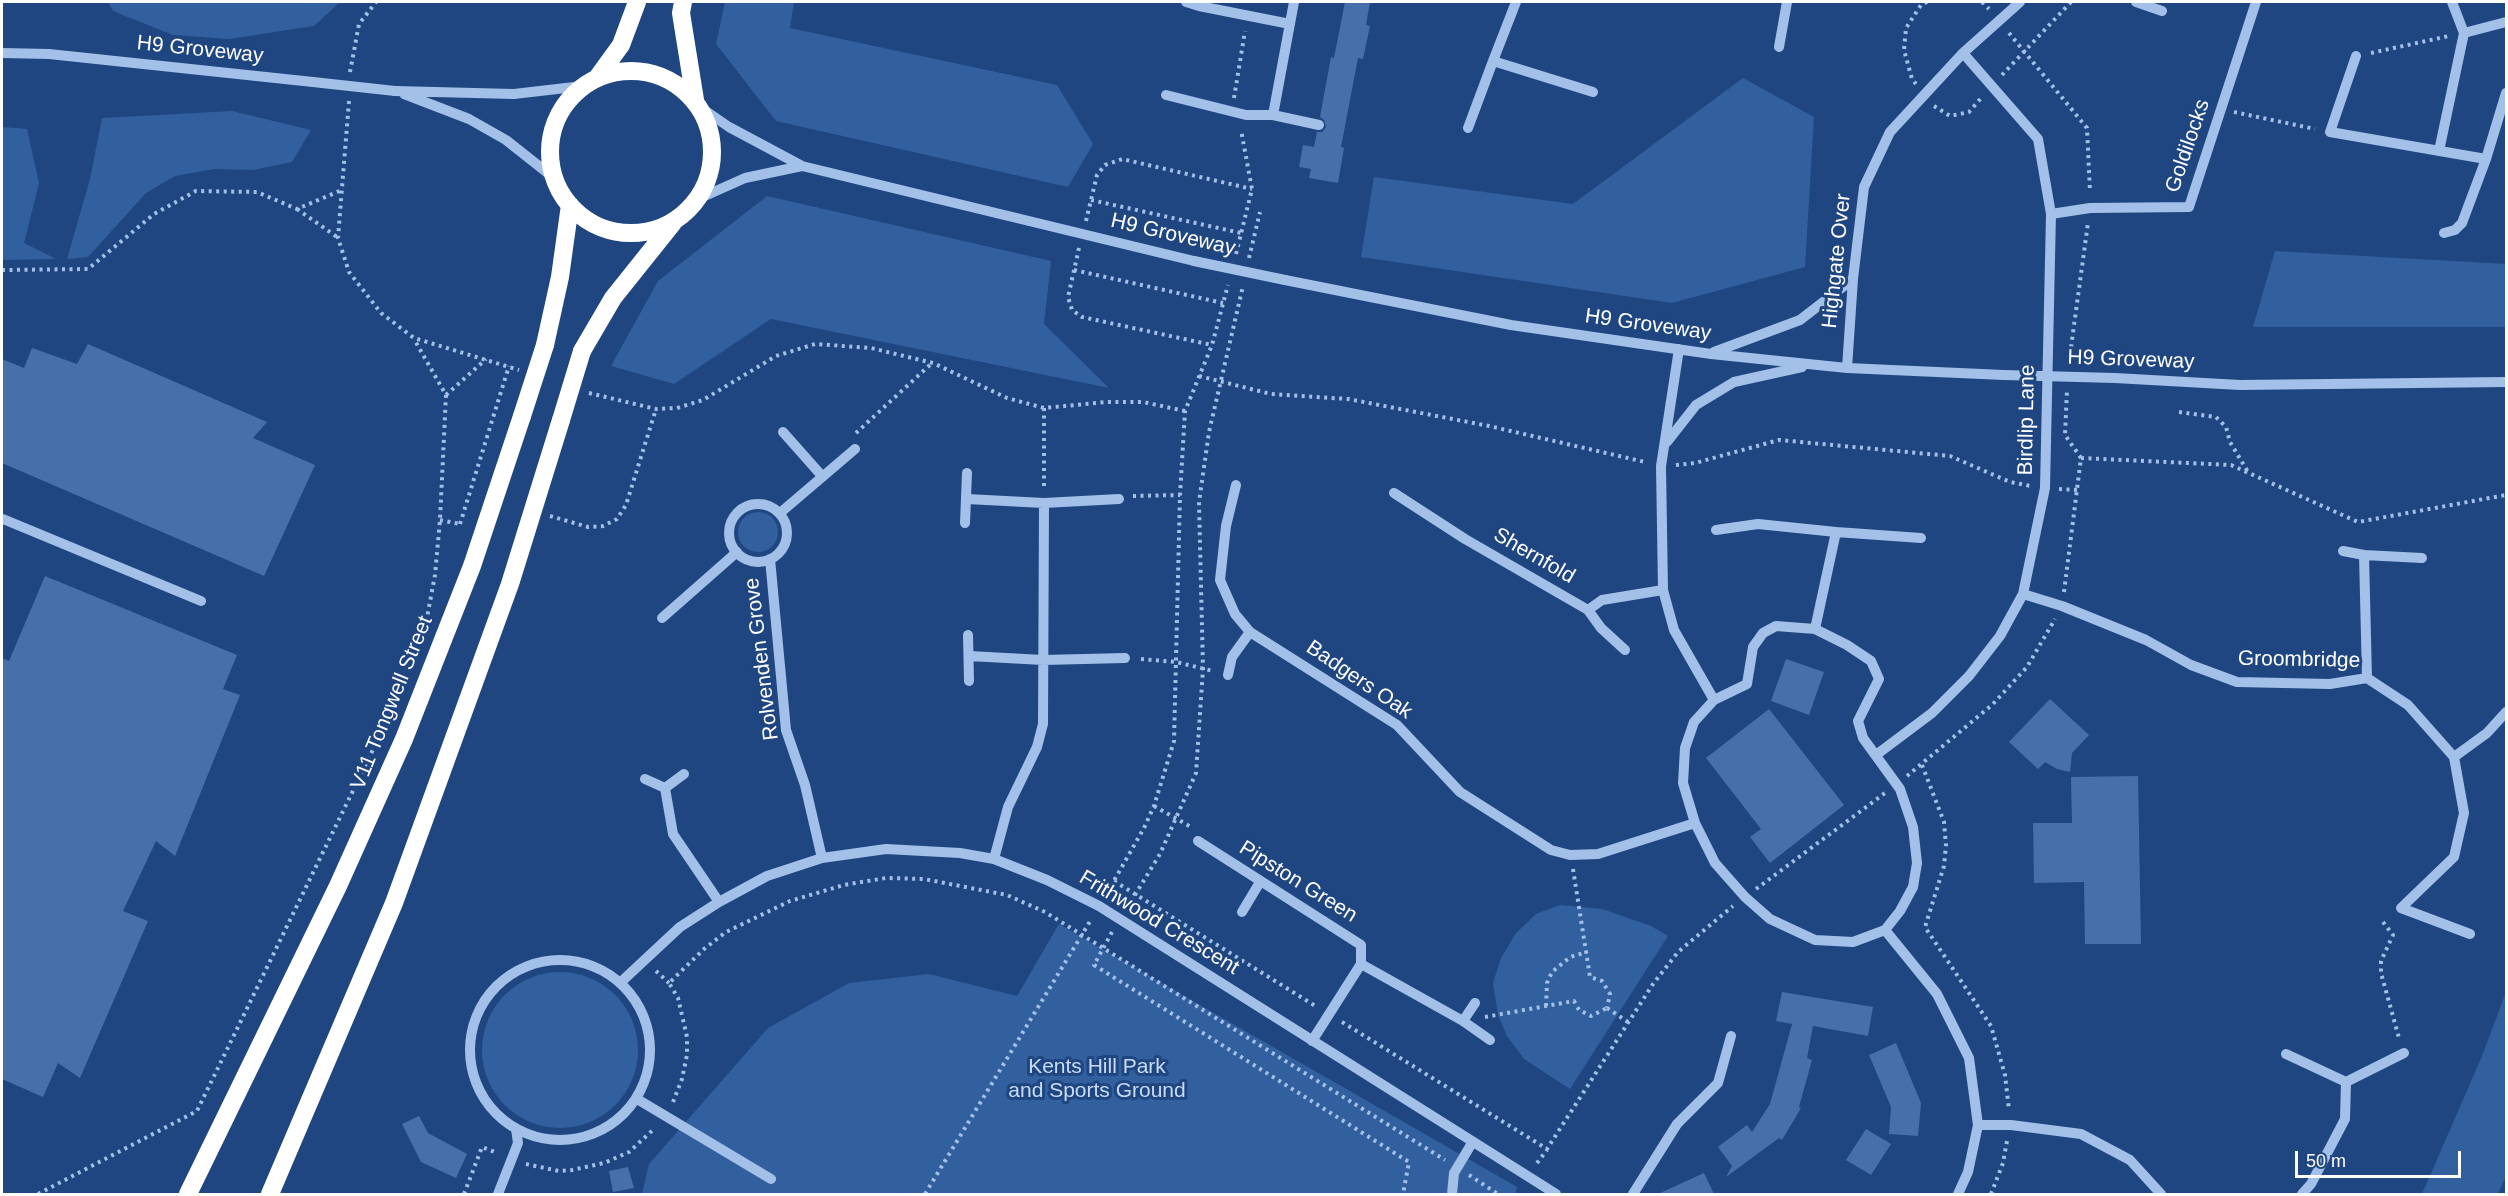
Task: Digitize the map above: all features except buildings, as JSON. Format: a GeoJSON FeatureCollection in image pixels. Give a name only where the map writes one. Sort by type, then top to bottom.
{"type":"FeatureCollection","features":[{"type":"Feature","properties":{"kind":"highway"},"geometry":{"type":"LineString","coordinates":[[637,2],[621,45],[590,82],[565,104],[554,127],[550,153],[554,178],[570,205],[592,223],[619,232],[648,232],[674,221]]}},
{"type":"Feature","properties":{"kind":"highway"},"geometry":{"type":"LineString","coordinates":[[270,1194],[394,903],[510,584],[582,351],[613,298],[674,221],[698,200],[711,170],[712,138],[698,104],[681,13],[683,2]]}},
{"type":"Feature","properties":{"kind":"highway"},"geometry":{"type":"LineString","coordinates":[[590,82],[632,70],[667,78],[698,104]]}},
{"type":"Feature","properties":{"kind":"highway","name":"V11 Tongwell Street"},"geometry":{"type":"LineString","coordinates":[[188,1194],[338,886],[404,739],[472,566],[545,345],[560,277],[570,205]]}},
{"type":"Feature","properties":{"kind":"street"},"geometry":{"type":"LineString","coordinates":[[1186,2],[1290,24]]}},
{"type":"Feature","properties":{"kind":"street"},"geometry":{"type":"LineString","coordinates":[[1273,115],[1294,2]]}},
{"type":"Feature","properties":{"kind":"street"},"geometry":{"type":"LineString","coordinates":[[1468,128],[1516,2]]}},
{"type":"Feature","properties":{"kind":"street"},"geometry":{"type":"LineString","coordinates":[[1779,47],[1787,2]]}},
{"type":"Feature","properties":{"kind":"street","name":"Highgate Over"},"geometry":{"type":"LineString","coordinates":[[1847,368],[1853,279],[1864,187],[1890,132],[1963,53],[2020,2]]}},
{"type":"Feature","properties":{"kind":"street"},"geometry":{"type":"LineString","coordinates":[[2136,2],[2162,11]]}},
{"type":"Feature","properties":{"kind":"street","name":"Goldilocks"},"geometry":{"type":"LineString","coordinates":[[2051,214],[2090,208],[2189,207],[2256,2]]}},
{"type":"Feature","properties":{"kind":"street"},"geometry":{"type":"LineString","coordinates":[[2439,151],[2464,33],[2452,2]]}},
{"type":"Feature","properties":{"kind":"street"},"geometry":{"type":"LineString","coordinates":[[2464,33],[2506,22]]}},
{"type":"Feature","properties":{"kind":"street","name":"H9 Groveway"},"geometry":{"type":"LineString","coordinates":[[2,52],[49,54],[394,91],[514,94],[590,82]]}},
{"type":"Feature","properties":{"kind":"street","name":"Birdlip Lane"},"geometry":{"type":"LineString","coordinates":[[1876,755],[1932,713],[1969,676],[2000,636],[2023,594],[2045,488],[2051,214],[2038,139],[1963,53]]}},
{"type":"Feature","properties":{"kind":"street"},"geometry":{"type":"LineString","coordinates":[[2356,56],[2330,132],[2486,159]]}},
{"type":"Feature","properties":{"kind":"street"},"geometry":{"type":"LineString","coordinates":[[1493,61],[1593,92]]}},
{"type":"Feature","properties":{"kind":"street","name":"H9 Groveway"},"geometry":{"type":"LineString","coordinates":[[394,91],[469,119],[506,140],[554,178]]}},
{"type":"Feature","properties":{"kind":"street"},"geometry":{"type":"LineString","coordinates":[[2444,233],[2455,230],[2462,223],[2486,159],[2506,93]]}},
{"type":"Feature","properties":{"kind":"street"},"geometry":{"type":"LineString","coordinates":[[1166,95],[1246,115],[1273,115],[1319,125]]}},
{"type":"Feature","properties":{"kind":"street","name":"H9 Groveway"},"geometry":{"type":"LineString","coordinates":[[698,104],[729,127],[802,166],[1194,261],[1511,325],[1711,354],[1847,368],[2240,385],[2506,382]]}},
{"type":"Feature","properties":{"kind":"street","name":"H9 Groveway"},"geometry":{"type":"LineString","coordinates":[[698,200],[745,178],[802,166]]}},
{"type":"Feature","properties":{"kind":"street"},"geometry":{"type":"LineString","coordinates":[[1711,354],[1800,320],[1853,279]]}},
{"type":"Feature","properties":{"kind":"street"},"geometry":{"type":"LineString","coordinates":[[1679,349],[1661,466],[1663,590],[1674,630],[1714,700]]}},
{"type":"Feature","properties":{"kind":"street"},"geometry":{"type":"LineString","coordinates":[[1666,443],[1696,405],[1734,382],[1811,364]]}},
{"type":"Feature","properties":{"kind":"street"},"geometry":{"type":"LineString","coordinates":[[783,432],[822,476]]}},
{"type":"Feature","properties":{"kind":"street"},"geometry":{"type":"LineString","coordinates":[[780,513],[855,449]]}},
{"type":"Feature","properties":{"kind":"street"},"geometry":{"type":"LineString","coordinates":[[965,523],[967,473]]}},
{"type":"Feature","properties":{"kind":"street","name":"Badgers Oak"},"geometry":{"type":"LineString","coordinates":[[1236,485],[1226,526],[1220,580],[1235,614],[1250,632],[1397,725],[1460,792],[1551,850],[1570,855],[1598,854],[1695,823]]}},
{"type":"Feature","properties":{"kind":"street","name":"Shernfold"},"geometry":{"type":"LineString","coordinates":[[1394,493],[1474,544],[1588,610],[1602,600],[1663,590]]}},
{"type":"Feature","properties":{"kind":"street"},"geometry":{"type":"LineString","coordinates":[[967,499],[1044,503],[1119,499]]}},
{"type":"Feature","properties":{"kind":"street"},"geometry":{"type":"LineString","coordinates":[[994,859],[1008,807],[1037,747],[1043,724],[1044,503]]}},
{"type":"Feature","properties":{"kind":"street","name":"Rolvenden Grove"},"geometry":{"type":"LineString","coordinates":[[765,504],[780,513],[787,530],[784,547],[770,559],[752,561],[737,552],[731,545],[729,526],[739,511],[747,506],[765,504]]}},
{"type":"Feature","properties":{"kind":"street"},"geometry":{"type":"LineString","coordinates":[[2,520],[201,601]]}},
{"type":"Feature","properties":{"kind":"street"},"geometry":{"type":"LineString","coordinates":[[1716,530],[1758,524],[1921,538]]}},
{"type":"Feature","properties":{"kind":"street"},"geometry":{"type":"LineString","coordinates":[[1815,629],[1836,532]]}},
{"type":"Feature","properties":{"kind":"street"},"geometry":{"type":"LineString","coordinates":[[2343,551],[2364,555],[2422,558]]}},
{"type":"Feature","properties":{"kind":"street","name":"Rolvenden Grove"},"geometry":{"type":"LineString","coordinates":[[663,618],[737,552]]}},
{"type":"Feature","properties":{"kind":"street"},"geometry":{"type":"LineString","coordinates":[[2364,555],[2367,678]]}},
{"type":"Feature","properties":{"kind":"street","name":"Rolvenden Grove"},"geometry":{"type":"LineString","coordinates":[[770,559],[786,730],[805,785],[822,858]]}},
{"type":"Feature","properties":{"kind":"street","name":"Groombridge"},"geometry":{"type":"LineString","coordinates":[[2023,594],[2062,606],[2146,640],[2191,665],[2237,682],[2330,684],[2367,678],[2408,705],[2454,757]]}},
{"type":"Feature","properties":{"kind":"street"},"geometry":{"type":"LineString","coordinates":[[1588,610],[1601,628],[1625,650]]}},
{"type":"Feature","properties":{"kind":"street"},"geometry":{"type":"LineString","coordinates":[[1776,626],[1815,629],[1848,645],[1871,661],[1879,679],[1858,721],[1863,738],[1896,784],[1913,827],[1917,863],[1913,887],[1900,911],[1885,930],[1853,942],[1815,940],[1770,919],[1745,897],[1715,862],[1695,823],[1683,783],[1684,748],[1694,722],[1714,700],[1747,684],[1753,647],[1762,633],[1776,626]]}},
{"type":"Feature","properties":{"kind":"street"},"geometry":{"type":"LineString","coordinates":[[1228,675],[1232,657],[1250,632]]}},
{"type":"Feature","properties":{"kind":"street"},"geometry":{"type":"LineString","coordinates":[[968,635],[969,681]]}},
{"type":"Feature","properties":{"kind":"street"},"geometry":{"type":"LineString","coordinates":[[969,656],[1043,660],[1125,658]]}},
{"type":"Feature","properties":{"kind":"street"},"geometry":{"type":"LineString","coordinates":[[2470,934],[2401,908],[2454,857],[2464,813],[2454,757],[2487,733],[2506,712]]}},
{"type":"Feature","properties":{"kind":"street"},"geometry":{"type":"LineString","coordinates":[[665,788],[684,774]]}},
{"type":"Feature","properties":{"kind":"street"},"geometry":{"type":"LineString","coordinates":[[645,779],[665,788]]}},
{"type":"Feature","properties":{"kind":"street"},"geometry":{"type":"LineString","coordinates":[[665,788],[673,834],[719,902]]}},
{"type":"Feature","properties":{"kind":"street","name":"Pipston Green"},"geometry":{"type":"LineString","coordinates":[[1198,841],[1361,945],[1360,964]]}},
{"type":"Feature","properties":{"kind":"street","name":"Frithwood Crescent"},"geometry":{"type":"LineString","coordinates":[[621,982],[680,927],[719,902],[767,876],[822,858],[886,849],[960,853],[994,859],[1047,880],[1099,906],[1556,1194]]}},
{"type":"Feature","properties":{"kind":"street"},"geometry":{"type":"LineString","coordinates":[[1242,912],[1260,882]]}},
{"type":"Feature","properties":{"kind":"street"},"geometry":{"type":"LineString","coordinates":[[1885,930],[1937,994],[1969,1058],[1978,1125],[1968,1172],[1958,1194]]}},
{"type":"Feature","properties":{"kind":"street"},"geometry":{"type":"LineString","coordinates":[[565,959],[595,966],[621,982],[637,1002],[647,1025],[651,1050],[647,1076],[637,1099],[617,1121],[591,1135],[568,1141],[538,1138],[516,1129],[492,1110],[476,1084],[469,1054],[472,1024],[486,997],[507,975],[535,962],[565,959]]}},
{"type":"Feature","properties":{"kind":"street"},"geometry":{"type":"LineString","coordinates":[[1312,1041],[1360,964],[1463,1021],[1490,1040]]}},
{"type":"Feature","properties":{"kind":"street"},"geometry":{"type":"LineString","coordinates":[[1463,1021],[1475,1003]]}},
{"type":"Feature","properties":{"kind":"street"},"geometry":{"type":"LineString","coordinates":[[1633,1194],[1677,1124],[1718,1083],[1731,1036]]}},
{"type":"Feature","properties":{"kind":"street"},"geometry":{"type":"LineString","coordinates":[[2346,1082],[2404,1053]]}},
{"type":"Feature","properties":{"kind":"street"},"geometry":{"type":"LineString","coordinates":[[2286,1054],[2346,1082]]}},
{"type":"Feature","properties":{"kind":"street"},"geometry":{"type":"LineString","coordinates":[[2302,1194],[2311,1184],[2345,1119],[2346,1082]]}},
{"type":"Feature","properties":{"kind":"street"},"geometry":{"type":"LineString","coordinates":[[637,1099],[771,1179]]}},
{"type":"Feature","properties":{"kind":"street"},"geometry":{"type":"LineString","coordinates":[[1978,1125],[2011,1125],[2081,1134],[2130,1160],[2161,1194]]}},
{"type":"Feature","properties":{"kind":"street"},"geometry":{"type":"LineString","coordinates":[[498,1194],[518,1143],[516,1129]]}},
{"type":"Feature","properties":{"kind":"street"},"geometry":{"type":"LineString","coordinates":[[1452,1194],[1457,1167],[1472,1143]]}},
{"type":"Feature","properties":{"kind":"path"},"geometry":{"type":"LineString","coordinates":[[350,75],[359,24],[376,2]]}},
{"type":"Feature","properties":{"kind":"path"},"geometry":{"type":"LineString","coordinates":[[2024,50],[2071,2]]}},
{"type":"Feature","properties":{"kind":"path"},"geometry":{"type":"LineString","coordinates":[[1233,263],[1252,189],[1240,130],[1232,111],[1248,16]]}},
{"type":"Feature","properties":{"kind":"path"},"geometry":{"type":"LineString","coordinates":[[2356,56],[2464,33]]}},
{"type":"Feature","properties":{"kind":"path"},"geometry":{"type":"LineString","coordinates":[[349,99],[338,238],[349,272],[381,314],[414,339],[529,373]]}},
{"type":"Feature","properties":{"kind":"path"},"geometry":{"type":"LineString","coordinates":[[2221,110],[2330,132]]}},
{"type":"Feature","properties":{"kind":"path"},"geometry":{"type":"LineString","coordinates":[[297,209],[343,190]]}},
{"type":"Feature","properties":{"kind":"path"},"geometry":{"type":"LineString","coordinates":[[2,270],[88,269],[154,214],[196,191],[257,192],[297,209],[338,238]]}},
{"type":"Feature","properties":{"kind":"path"},"geometry":{"type":"LineString","coordinates":[[1091,200],[1241,233]]}},
{"type":"Feature","properties":{"kind":"path"},"geometry":{"type":"LineString","coordinates":[[1246,268],[1260,212]]}},
{"type":"Feature","properties":{"kind":"path"},"geometry":{"type":"LineString","coordinates":[[1074,270],[1223,303]]}},
{"type":"Feature","properties":{"kind":"path"},"geometry":{"type":"LineString","coordinates":[[1244,280],[1209,432],[1199,502],[1203,669],[1196,773],[1160,854],[1102,947],[1094,965],[1409,1162],[1403,1194]]}},
{"type":"Feature","properties":{"kind":"path"},"geometry":{"type":"LineString","coordinates":[[925,1194],[1114,881],[1154,806],[1174,741],[1180,495],[1185,411],[1212,345],[1228,283]]}},
{"type":"Feature","properties":{"kind":"path"},"geometry":{"type":"LineString","coordinates":[[38,1194],[197,1111],[384,727],[426,622],[435,575],[440,520],[446,395],[414,339]]}},
{"type":"Feature","properties":{"kind":"path"},"geometry":{"type":"LineString","coordinates":[[580,390],[656,409],[677,408],[703,400],[776,356],[815,344],[871,348],[933,363],[1007,398],[1044,408],[1106,402],[1143,402],[1185,411]]}},
{"type":"Feature","properties":{"kind":"path"},"geometry":{"type":"LineString","coordinates":[[446,395],[486,359]]}},
{"type":"Feature","properties":{"kind":"path"},"geometry":{"type":"LineString","coordinates":[[853,435],[933,363]]}},
{"type":"Feature","properties":{"kind":"path"},"geometry":{"type":"LineString","coordinates":[[460,524],[509,366]]}},
{"type":"Feature","properties":{"kind":"path"},"geometry":{"type":"LineString","coordinates":[[1199,376],[1271,394],[1348,399],[1477,424],[1661,466],[1695,463],[1779,440],[1950,456],[2010,482],[2045,488],[2078,490]]}},
{"type":"Feature","properties":{"kind":"path"},"geometry":{"type":"LineString","coordinates":[[1044,408],[1044,503]]}},
{"type":"Feature","properties":{"kind":"path"},"geometry":{"type":"LineString","coordinates":[[532,511],[588,527],[603,526],[617,519],[626,505],[656,409]]}},
{"type":"Feature","properties":{"kind":"path"},"geometry":{"type":"LineString","coordinates":[[2179,412],[2216,417],[2226,427],[2230,442],[2249,473]]}},
{"type":"Feature","properties":{"kind":"path"},"geometry":{"type":"LineString","coordinates":[[2081,458],[2231,465],[2358,522],[2506,495]]}},
{"type":"Feature","properties":{"kind":"path"},"geometry":{"type":"LineString","coordinates":[[1119,499],[1129,496],[1180,495]]}},
{"type":"Feature","properties":{"kind":"path"},"geometry":{"type":"LineString","coordinates":[[440,520],[485,527]]}},
{"type":"Feature","properties":{"kind":"path"},"geometry":{"type":"LineString","coordinates":[[1125,658],[1176,662],[1228,675]]}},
{"type":"Feature","properties":{"kind":"path"},"geometry":{"type":"LineString","coordinates":[[1922,765],[1944,822],[1946,845],[1937,895],[1925,927],[1991,1026],[2005,1075],[2011,1125],[2003,1163],[1991,1194]]}},
{"type":"Feature","properties":{"kind":"path"},"geometry":{"type":"LineString","coordinates":[[1114,881],[1547,1149],[1628,1022],[1678,952],[1745,897],[1896,784]]}},
{"type":"Feature","properties":{"kind":"path"},"geometry":{"type":"LineString","coordinates":[[1154,806],[1202,834],[1198,841]]}},
{"type":"Feature","properties":{"kind":"path"},"geometry":{"type":"LineString","coordinates":[[1570,855],[1590,977],[1602,981],[1610,994],[1607,1008]]}},
{"type":"Feature","properties":{"kind":"path"},"geometry":{"type":"LineString","coordinates":[[464,1194],[482,1147],[511,1160],[559,1171],[604,1163],[628,1152],[650,1134],[676,1097],[687,1055],[684,1015],[669,983],[704,949],[726,932],[780,906],[844,885],[886,878],[924,879],[972,887],[1007,895],[1045,912],[1498,1194]]}},
{"type":"Feature","properties":{"kind":"path"},"geometry":{"type":"LineString","coordinates":[[2383,922],[2393,935],[2381,961],[2381,973],[2404,1053]]}},
{"type":"Feature","properties":{"kind":"path"},"geometry":{"type":"LineString","coordinates":[[1546,1006],[1547,983],[1552,972],[1570,957],[1587,952]]}},
{"type":"Feature","properties":{"kind":"path"},"geometry":{"type":"LineString","coordinates":[[1463,1021],[1574,1001],[1579,1010],[1591,1016],[1607,1008]]}},
{"type":"Feature","properties":{"kind":"path"},"geometry":{"type":"LineString","coordinates":[[1607,1008],[1628,1022]]}},
{"type":"Feature","properties":{"kind":"green space"},"geometry":{"type":"Polygon","coordinates":[[[108,2],[340,2],[314,26],[229,39],[173,35],[113,11],[108,2]]]}},
{"type":"Feature","properties":{"kind":"green space"},"geometry":{"type":"Polygon","coordinates":[[[725,2],[794,2],[790,28],[1057,85],[1093,144],[1068,187],[776,121],[716,44],[725,2]]]}},
{"type":"Feature","properties":{"kind":"green space"},"geometry":{"type":"Polygon","coordinates":[[[1743,78],[1814,117],[1805,267],[1672,303],[1361,257],[1374,177],[1573,204],[1743,78]]]}},
{"type":"Feature","properties":{"kind":"green space"},"geometry":{"type":"Polygon","coordinates":[[[232,111],[311,130],[292,162],[253,170],[214,169],[175,176],[146,193],[88,257],[67,259],[90,179],[102,118],[232,111]]]}},
{"type":"Feature","properties":{"kind":"green space"},"geometry":{"type":"Polygon","coordinates":[[[2,127],[27,129],[39,183],[24,243],[56,259],[2,260],[2,127]]]}},
{"type":"Feature","properties":{"kind":"green space"},"geometry":{"type":"Polygon","coordinates":[[[767,196],[1051,261],[1044,324],[1109,388],[771,319],[674,384],[611,366],[658,281],[767,196]]]}},
{"type":"Feature","properties":{"kind":"green space"},"geometry":{"type":"Polygon","coordinates":[[[2275,251],[2506,264],[2506,327],[2253,327],[2275,251]]]}},
{"type":"Feature","properties":{"kind":"green space"},"geometry":{"type":"Polygon","coordinates":[[[758,512],[772,518],[778,532],[772,546],[758,552],[744,546],[738,532],[744,518],[758,512]]]}},
{"type":"Feature","properties":{"kind":"green space"},"geometry":{"type":"Polygon","coordinates":[[[1560,905],[1602,909],[1651,926],[1668,936],[1570,1089],[1524,1059],[1507,1036],[1498,1015],[1493,983],[1501,958],[1516,933],[1536,914],[1560,905]]]}},
{"type":"Feature","properties":{"kind":"green space","name":"Kents Hill Park and Sports Ground"},"geometry":{"type":"Polygon","coordinates":[[[1059,924],[1517,1187],[1515,1194],[642,1194],[649,1164],[768,1028],[849,983],[929,974],[1017,996],[1059,924]]]}},
{"type":"Feature","properties":{"kind":"green space"},"geometry":{"type":"Polygon","coordinates":[[[560,972],[590,978],[615,995],[632,1020],[638,1050],[632,1080],[615,1105],[590,1122],[560,1128],[530,1122],[505,1105],[488,1080],[482,1050],[488,1020],[505,995],[530,978],[560,972]]]}},
{"type":"Feature","properties":{"kind":"green space"},"geometry":{"type":"Polygon","coordinates":[[[2506,992],[2506,1176],[2498,1194],[2422,1194],[2482,1056],[2506,992]]]}}]}
